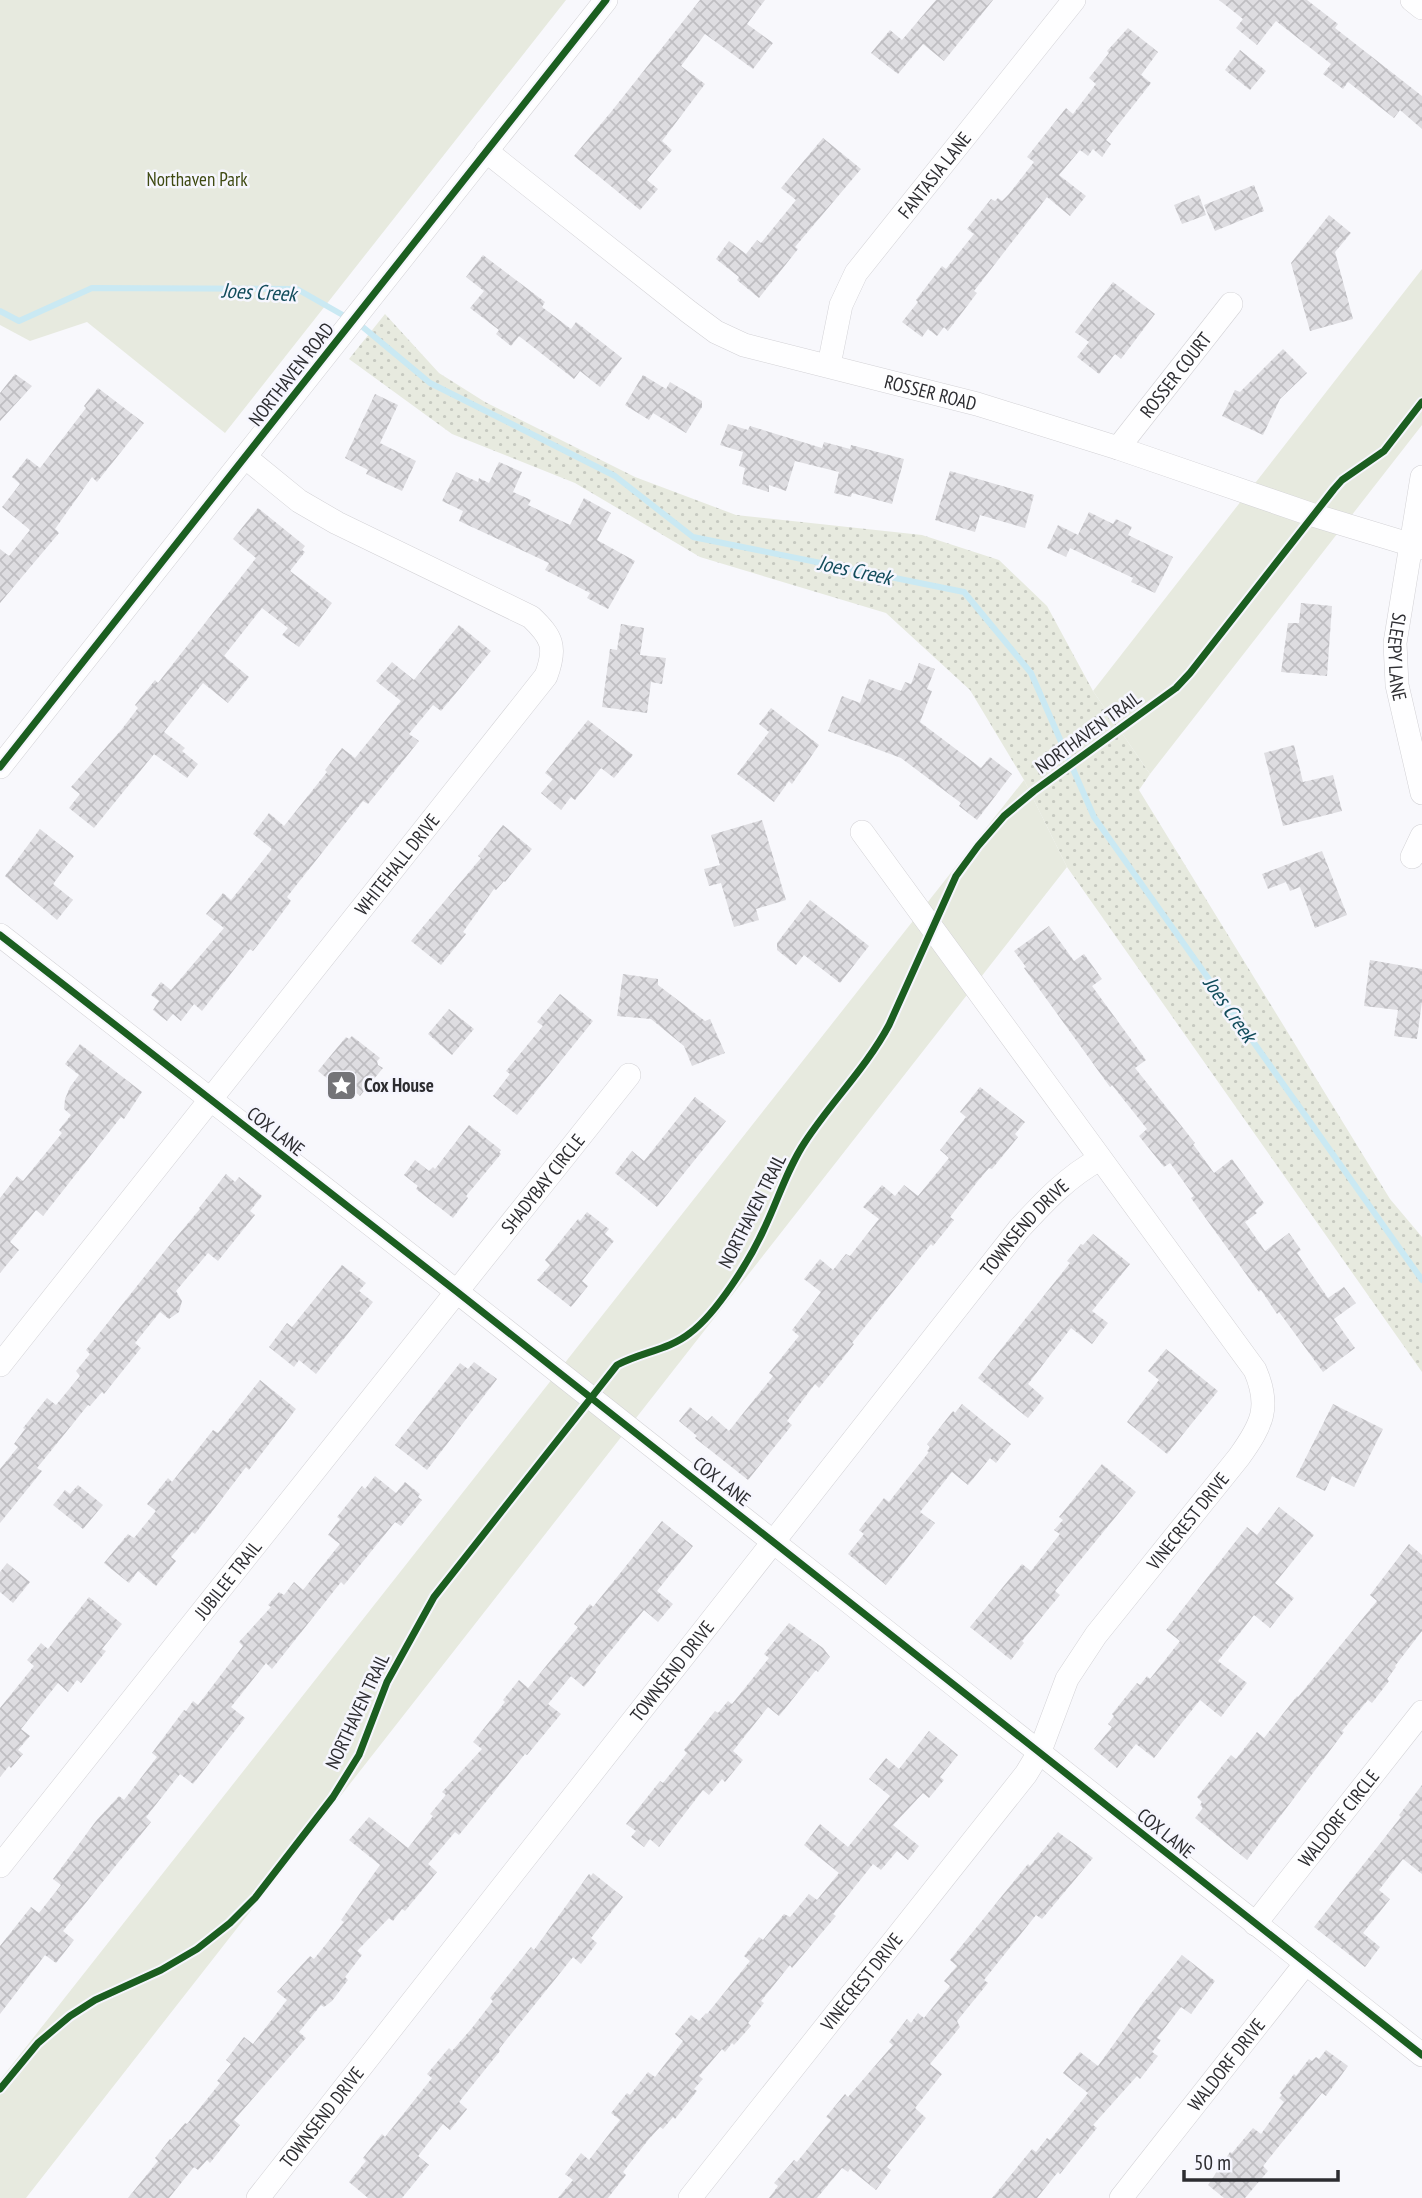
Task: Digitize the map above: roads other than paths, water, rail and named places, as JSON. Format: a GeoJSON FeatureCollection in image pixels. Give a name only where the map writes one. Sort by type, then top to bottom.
{"type":"FeatureCollection","features":[{"type":"Feature","properties":{"kind":"street","name":"NORTHAVEN ROAD"},"geometry":{"type":"LineString","coordinates":[[0,767],[606,0]]}},
{"type":"Feature","properties":{"kind":"street","name":"FANTASIA LANE"},"geometry":{"type":"LineString","coordinates":[[829,365],[841,305],[856,273],[1074,0]]}},
{"type":"Feature","properties":{"kind":"street"},"geometry":{"type":"LineString","coordinates":[[1412,0],[1422,8]]}},
{"type":"Feature","properties":{"kind":"street","name":"ROSSER ROAD"},"geometry":{"type":"LineString","coordinates":[[485,151],[716,332],[744,345],[977,404],[1118,448],[1313,515],[1416,546]]}},
{"type":"Feature","properties":{"kind":"street","name":"ROSSER COURT"},"geometry":{"type":"LineString","coordinates":[[1118,448],[1231,304]]}},
{"type":"Feature","properties":{"kind":"street","name":"WHITEHALL DRIVE"},"geometry":{"type":"LineString","coordinates":[[0,1365],[547,676],[552,661],[552,646],[547,633],[531,617],[337,523],[299,501],[245,457]]}},
{"type":"Feature","properties":{"kind":"street","name":"SLEEPY LANE"},"geometry":{"type":"LineString","coordinates":[[1422,477],[1416,546],[1395,643],[1397,685],[1422,793]]}},
{"type":"Feature","properties":{"kind":"street","name":"VINECREST DRIVE"},"geometry":{"type":"LineString","coordinates":[[690,2198],[1026,1774],[1040,1751],[1067,1679],[1096,1635],[1239,1457],[1254,1436],[1263,1416],[1263,1387],[1255,1370],[862,832]]}},
{"type":"Feature","properties":{"kind":"street","name":"COX LANE"},"geometry":{"type":"LineString","coordinates":[[0,935],[1040,1751],[1422,2055]]}},
{"type":"Feature","properties":{"kind":"street","name":"SHADYBAY CIRCLE"},"geometry":{"type":"LineString","coordinates":[[456,1292],[629,1075]]}},
{"type":"Feature","properties":{"kind":"street","name":"TOWNSEND DRIVE"},"geometry":{"type":"LineString","coordinates":[[258,2198],[1019,1229],[1050,1195],[1083,1168],[1100,1159]]}},
{"type":"Feature","properties":{"kind":"street","name":"JUBILEE TRAIL"},"geometry":{"type":"LineString","coordinates":[[0,1866],[456,1292]]}},
{"type":"Feature","properties":{"kind":"street","name":"WALDORF CIRCLE"},"geometry":{"type":"LineString","coordinates":[[1255,1924],[1422,1712]]}},
{"type":"Feature","properties":{"kind":"street","name":"WALDORF DRIVE"},"geometry":{"type":"LineString","coordinates":[[1121,2198],[1306,1963]]}},
{"type":"Feature","properties":{"kind":"waterway","name":"Joes Creek"},"geometry":{"type":"LineString","coordinates":[[0,311],[19,321],[92,288],[297,289],[348,318]]}},
{"type":"Feature","properties":{"kind":"waterway","name":"Joes Creek"},"geometry":{"type":"LineString","coordinates":[[358,323],[430,383],[615,476],[693,537],[964,592],[1031,673],[1094,817],[1422,1280]]}},
{"type":"Feature","properties":{"kind":"place","name":"Cox House"},"geometry":{"type":"Point","coordinates":[341,1085]}},
{"type":"Feature","properties":{"kind":"park label","name":"Northaven Park"},"geometry":{"type":"Point","coordinates":[197,179]}}]}
